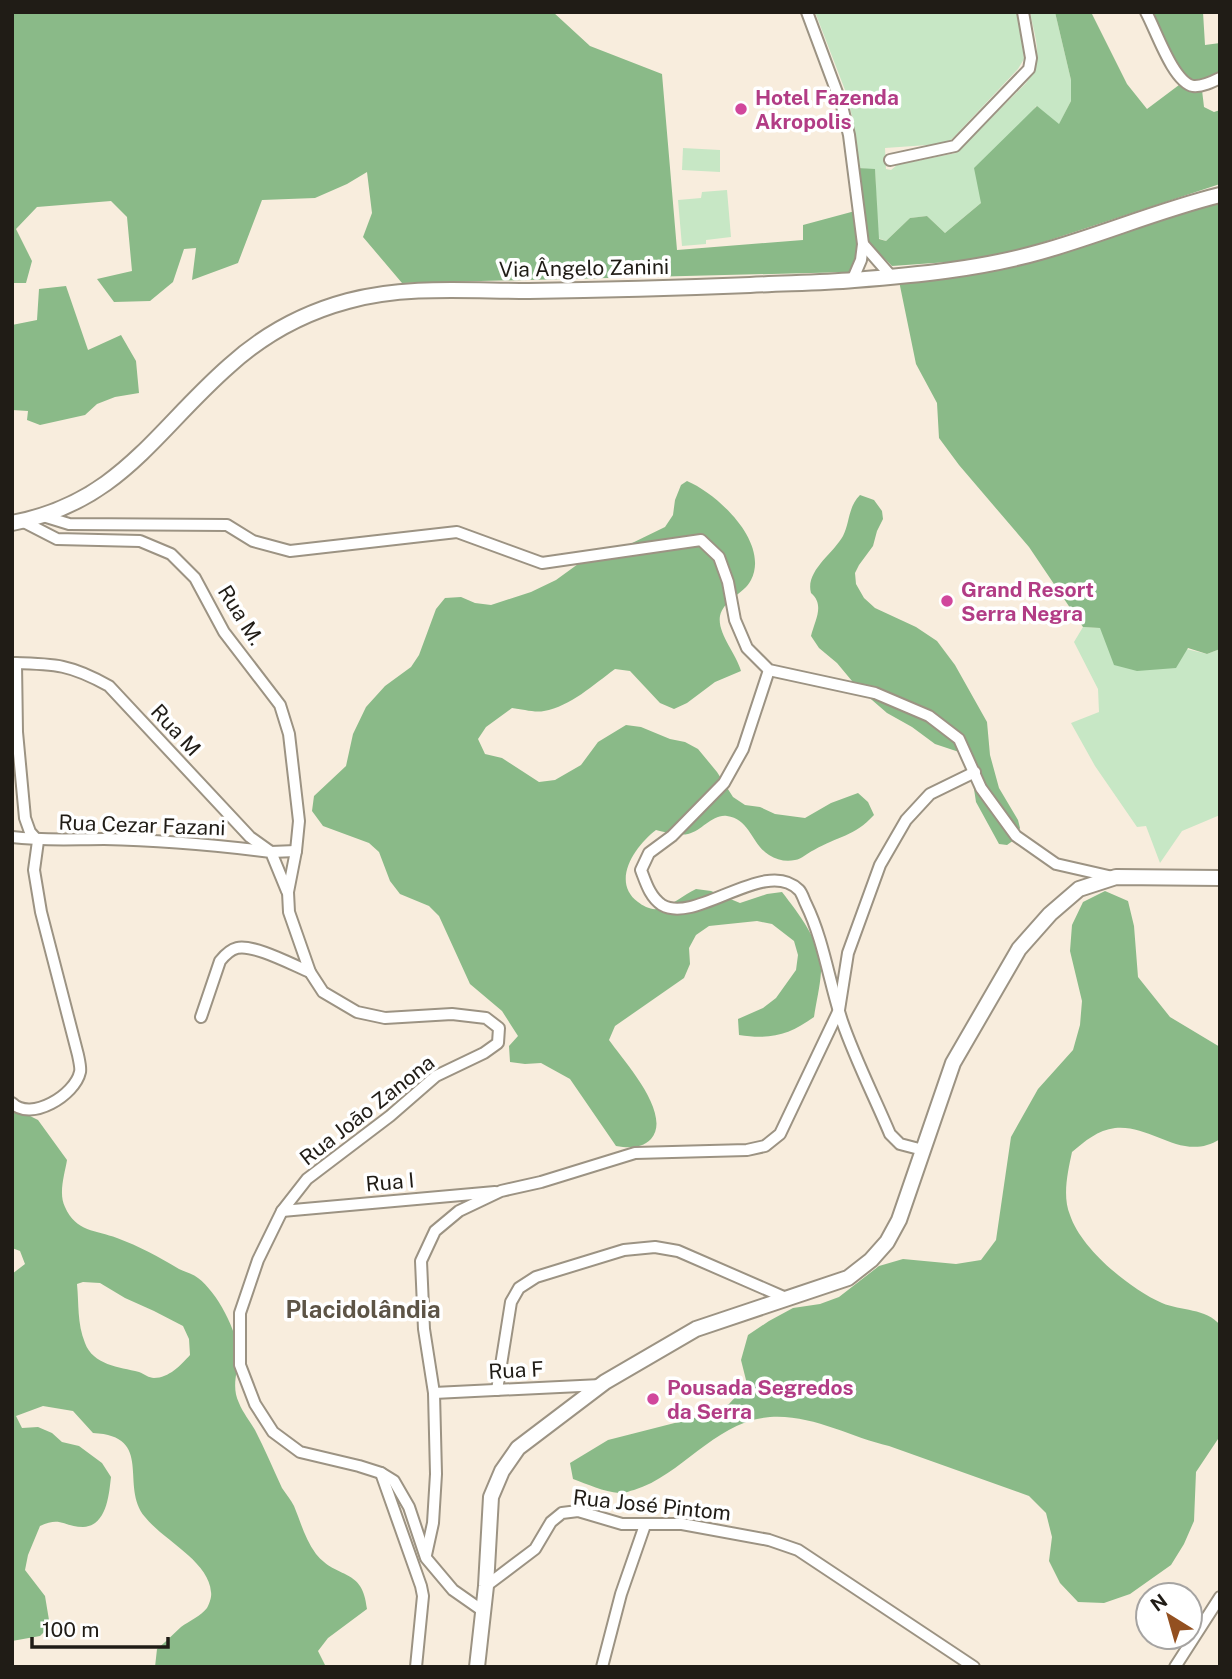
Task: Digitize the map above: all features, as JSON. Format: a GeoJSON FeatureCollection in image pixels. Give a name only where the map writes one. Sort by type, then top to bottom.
{"type":"FeatureCollection","features":[{"type":"Feature","properties":{"kind":"street"},"geometry":{"type":"LineString","coordinates":[[807,12],[842,106],[849,135],[863,244],[861,260],[852,281]]}},
{"type":"Feature","properties":{"kind":"street"},"geometry":{"type":"LineString","coordinates":[[890,160],[956,146],[1029,69],[1031,58],[1023,12]]}},
{"type":"Feature","properties":{"kind":"street"},"geometry":{"type":"LineString","coordinates":[[1146,12],[1183,82],[1196,86],[1220,78]]}},
{"type":"Feature","properties":{"kind":"street","name":"Via Ângelo Zanini"},"geometry":{"type":"LineString","coordinates":[[17,522],[43,516],[92,494],[132,464],[228,367],[266,338],[299,319],[346,302],[398,292],[627,289],[852,281],[922,274],[1009,260],[1220,195]]}},
{"type":"Feature","properties":{"kind":"street"},"geometry":{"type":"LineString","coordinates":[[863,244],[891,276]]}},
{"type":"Feature","properties":{"kind":"street"},"geometry":{"type":"LineString","coordinates":[[43,516],[69,524],[227,524],[253,541],[290,551],[457,532],[542,563],[701,540],[719,557],[728,582],[735,620],[747,648],[769,670],[875,693],[929,716],[959,739],[981,788],[1016,836],[1056,864],[1116,877],[1220,878]]}},
{"type":"Feature","properties":{"kind":"street","name":"Rua M."},"geometry":{"type":"LineString","coordinates":[[17,522],[57,539],[140,541],[171,554],[195,578],[224,632],[280,705],[291,747],[299,821],[296,851]]}},
{"type":"Feature","properties":{"kind":"street"},"geometry":{"type":"LineString","coordinates":[[12,1103],[18,1108],[30,1111],[50,1104],[69,1091],[80,1072],[41,912],[34,870],[38,841],[30,832],[25,818],[14,663]]}},
{"type":"Feature","properties":{"kind":"street","name":"Rua M"},"geometry":{"type":"LineString","coordinates":[[14,663],[59,664],[84,672],[109,686],[250,837],[271,852]]}},
{"type":"Feature","properties":{"kind":"street"},"geometry":{"type":"LineString","coordinates":[[769,670],[743,749],[724,783],[672,836],[649,853],[641,870],[650,893],[663,905],[675,909],[693,906],[762,881],[784,882],[799,890],[817,928],[838,1010],[890,1134],[900,1144],[923,1150]]}},
{"type":"Feature","properties":{"kind":"street"},"geometry":{"type":"LineString","coordinates":[[426,1558],[433,1523],[436,1474],[434,1393],[424,1329],[421,1261],[435,1231],[459,1212],[501,1192],[635,1153],[747,1150],[765,1146],[780,1134],[838,1010],[848,953],[880,865],[906,820],[930,794],[975,772]]}},
{"type":"Feature","properties":{"kind":"street","name":"Rua Cezar Fazani"},"geometry":{"type":"LineString","coordinates":[[12,837],[38,841],[105,839],[216,845],[271,852]]}},
{"type":"Feature","properties":{"kind":"street"},"geometry":{"type":"LineString","coordinates":[[288,892],[271,852],[296,851]]}},
{"type":"Feature","properties":{"kind":"street","name":"Rua João Zanona"},"geometry":{"type":"LineString","coordinates":[[296,851],[288,892],[289,912],[310,972],[323,992],[357,1012],[385,1018],[452,1014],[486,1018],[499,1028],[498,1043],[484,1053],[436,1076],[390,1116],[307,1179],[282,1212],[258,1260],[240,1313],[240,1365],[255,1404],[273,1432],[300,1452],[381,1473]]}},
{"type":"Feature","properties":{"kind":"street"},"geometry":{"type":"LineString","coordinates":[[477,1667],[484,1611],[491,1497],[502,1471],[518,1448],[601,1385],[696,1329],[848,1278],[871,1260],[887,1242],[899,1220],[953,1063],[1019,949],[1050,914],[1079,889],[1116,877]]}},
{"type":"Feature","properties":{"kind":"street"},"geometry":{"type":"LineString","coordinates":[[201,1017],[220,961],[235,948],[257,951],[310,972]]}},
{"type":"Feature","properties":{"kind":"street","name":"Rua I"},"geometry":{"type":"LineString","coordinates":[[282,1212],[501,1192]]}},
{"type":"Feature","properties":{"kind":"street"},"geometry":{"type":"LineString","coordinates":[[497,1390],[512,1302],[519,1288],[549,1273],[624,1250],[654,1247],[678,1251],[786,1298]]}},
{"type":"Feature","properties":{"kind":"street","name":"Rua F"},"geometry":{"type":"LineString","coordinates":[[434,1393],[601,1385]]}},
{"type":"Feature","properties":{"kind":"street"},"geometry":{"type":"LineString","coordinates":[[381,1473],[394,1481],[409,1507],[426,1558],[453,1590],[484,1611]]}},
{"type":"Feature","properties":{"kind":"street"},"geometry":{"type":"LineString","coordinates":[[381,1473],[421,1586],[421,1624],[416,1667]]}},
{"type":"Feature","properties":{"kind":"street","name":"Rua José Pintom"},"geometry":{"type":"LineString","coordinates":[[486,1586],[535,1549],[551,1522],[562,1513],[578,1511],[622,1524],[682,1524],[769,1539],[798,1550],[974,1667]]}},
{"type":"Feature","properties":{"kind":"street"},"geometry":{"type":"LineString","coordinates":[[602,1667],[621,1594],[645,1525]]}},
{"type":"Feature","properties":{"kind":"street"},"geometry":{"type":"LineString","coordinates":[[1175,1667],[1220,1597]]}},
{"type":"Feature","properties":{"kind":"green space"},"geometry":{"type":"Polygon","coordinates":[[[12,12],[553,12],[590,46],[662,74],[677,250],[803,240],[803,225],[855,211],[858,243],[854,265],[850,272],[402,283],[363,237],[372,213],[367,172],[315,198],[262,200],[238,263],[192,280],[196,248],[184,249],[173,282],[150,301],[114,302],[97,279],[132,271],[127,217],[111,201],[37,207],[16,229],[32,261],[26,283],[12,283],[12,12]]]}},
{"type":"Feature","properties":{"kind":"green space"},"geometry":{"type":"Polygon","coordinates":[[[815,12],[1018,12],[1024,59],[1018,69],[952,139],[942,144],[885,148],[886,169],[956,153],[1026,83],[1037,57],[1030,12],[1055,12],[1071,80],[1071,101],[1059,125],[1036,106],[981,203],[945,233],[927,216],[910,218],[886,241],[878,238],[875,170],[858,168],[852,116],[845,90],[815,12]]]}},
{"type":"Feature","properties":{"kind":"green space"},"geometry":{"type":"Polygon","coordinates":[[[1055,12],[1091,12],[1127,84],[1147,109],[1179,85],[1193,91],[1202,90],[1204,107],[1214,112],[1220,110],[1220,184],[1014,252],[976,260],[892,266],[867,241],[858,168],[875,169],[879,239],[886,241],[910,218],[927,216],[945,233],[981,203],[974,168],[1037,106],[1059,124],[1071,101],[1071,80],[1055,12]]]}},
{"type":"Feature","properties":{"kind":"green space"},"geometry":{"type":"Polygon","coordinates":[[[1153,12],[1203,12],[1205,45],[1220,43],[1220,74],[1195,83],[1181,74],[1153,12]]]}},
{"type":"Feature","properties":{"kind":"green space"},"geometry":{"type":"Polygon","coordinates":[[[683,148],[720,150],[720,172],[682,170],[683,148]]]}},
{"type":"Feature","properties":{"kind":"green space"},"geometry":{"type":"Polygon","coordinates":[[[727,190],[731,237],[706,240],[706,244],[682,246],[678,200],[701,198],[702,192],[727,190]]]}},
{"type":"Feature","properties":{"kind":"green space"},"geometry":{"type":"Polygon","coordinates":[[[1220,200],[1220,649],[1207,654],[1188,648],[1176,668],[1137,671],[1114,665],[1100,628],[1083,627],[1029,547],[939,438],[937,403],[916,364],[899,281],[1006,268],[1220,200]]]}},
{"type":"Feature","properties":{"kind":"green space"},"geometry":{"type":"Polygon","coordinates":[[[66,286],[88,350],[121,335],[136,361],[139,393],[115,397],[97,404],[85,415],[40,425],[27,420],[28,411],[12,410],[12,325],[37,320],[39,289],[66,286]]]}},
{"type":"Feature","properties":{"kind":"green space"},"geometry":{"type":"Polygon","coordinates":[[[687,481],[726,508],[747,536],[753,551],[755,566],[751,580],[725,606],[720,616],[721,629],[741,671],[715,682],[687,703],[674,709],[660,703],[630,671],[615,669],[563,705],[537,712],[512,708],[486,727],[478,739],[485,754],[502,758],[539,782],[555,780],[581,765],[598,742],[626,725],[641,727],[698,749],[733,797],[745,805],[760,807],[775,814],[805,818],[831,803],[858,793],[868,802],[874,815],[853,832],[792,861],[775,858],[763,851],[741,822],[727,816],[717,818],[688,834],[656,830],[634,854],[626,874],[626,884],[630,893],[640,903],[650,908],[662,908],[696,889],[711,891],[740,903],[782,892],[814,940],[821,972],[814,1017],[779,1035],[739,1035],[738,1019],[763,1008],[776,998],[796,970],[798,955],[794,941],[772,924],[757,921],[709,926],[696,935],[689,948],[690,964],[684,978],[615,1026],[609,1040],[644,1088],[656,1116],[656,1128],[651,1139],[639,1146],[626,1147],[616,1146],[570,1079],[541,1063],[510,1062],[509,1046],[518,1036],[502,1011],[470,984],[439,916],[429,906],[400,894],[390,881],[379,852],[369,843],[323,826],[312,811],[314,796],[346,766],[353,734],[366,707],[385,686],[411,667],[419,655],[436,609],[445,598],[461,597],[475,603],[491,605],[531,592],[556,580],[596,551],[626,546],[665,527],[673,515],[681,485],[687,481]]]}},
{"type":"Feature","properties":{"kind":"green space"},"geometry":{"type":"Polygon","coordinates":[[[860,495],[874,500],[882,511],[883,519],[873,546],[855,573],[856,584],[864,598],[875,608],[916,627],[937,641],[955,665],[987,722],[990,755],[999,788],[1018,820],[1020,828],[1014,840],[1007,845],[999,844],[976,802],[972,776],[959,752],[935,744],[887,713],[857,687],[811,636],[818,608],[811,593],[812,577],[839,543],[853,504],[860,495]]]}},
{"type":"Feature","properties":{"kind":"green space"},"geometry":{"type":"Polygon","coordinates":[[[1083,627],[1100,628],[1207,654],[1220,649],[1220,815],[1182,831],[1160,863],[1146,826],[1137,827],[1095,766],[1071,723],[1099,712],[1098,689],[1074,642],[1083,627]]]}},
{"type":"Feature","properties":{"kind":"green space"},"geometry":{"type":"Polygon","coordinates":[[[1105,891],[1128,901],[1134,926],[1138,977],[1170,1017],[1220,1047],[1220,1139],[1193,1147],[1129,1128],[1109,1129],[1092,1137],[1072,1152],[1066,1184],[1066,1200],[1076,1228],[1108,1266],[1149,1297],[1169,1306],[1208,1316],[1220,1325],[1220,1436],[1196,1472],[1194,1521],[1171,1565],[1148,1581],[1134,1581],[1134,1591],[1130,1594],[1104,1603],[1078,1602],[1060,1583],[1049,1561],[1052,1537],[1046,1513],[1029,1496],[889,1446],[801,1419],[770,1417],[733,1428],[669,1472],[625,1493],[607,1491],[573,1479],[570,1463],[608,1440],[706,1415],[729,1404],[747,1384],[741,1360],[748,1335],[793,1308],[820,1304],[839,1297],[879,1266],[903,1259],[956,1264],[981,1260],[996,1240],[1011,1137],[1038,1089],[1073,1050],[1080,1025],[1082,1001],[1070,951],[1072,925],[1083,902],[1105,891]]]}},
{"type":"Feature","properties":{"kind":"green space"},"geometry":{"type":"Polygon","coordinates":[[[12,1107],[38,1120],[67,1160],[62,1196],[65,1207],[75,1221],[87,1229],[133,1245],[196,1277],[205,1284],[226,1314],[237,1347],[235,1391],[241,1407],[294,1506],[312,1548],[332,1568],[355,1580],[365,1596],[367,1609],[328,1638],[318,1651],[326,1667],[155,1667],[157,1649],[207,1608],[211,1594],[208,1581],[194,1561],[145,1517],[138,1505],[130,1453],[124,1443],[112,1436],[93,1433],[73,1411],[43,1406],[16,1416],[22,1428],[38,1427],[52,1433],[62,1442],[79,1446],[102,1463],[111,1477],[108,1500],[102,1515],[91,1525],[77,1527],[53,1522],[40,1526],[25,1570],[45,1596],[50,1626],[40,1636],[12,1641],[12,1274],[25,1264],[20,1251],[12,1248],[12,1107]],[[100,1283],[77,1284],[81,1328],[85,1343],[94,1356],[108,1364],[154,1378],[179,1367],[190,1355],[189,1339],[183,1326],[100,1283]]]}},
{"type":"Feature","properties":{"kind":"place","name":"Hotel Fazenda Akropolis"},"geometry":{"type":"Point","coordinates":[741,109]}},
{"type":"Feature","properties":{"kind":"place","name":"Grand Resort Serra Negra"},"geometry":{"type":"Point","coordinates":[947,601]}},
{"type":"Feature","properties":{"kind":"place","name":"Pousada Segredos da Serra"},"geometry":{"type":"Point","coordinates":[653,1399]}},
{"type":"Feature","properties":{"kind":"district","name":"Placidolândia"},"geometry":{"type":"Point","coordinates":[363,1309]}}]}
